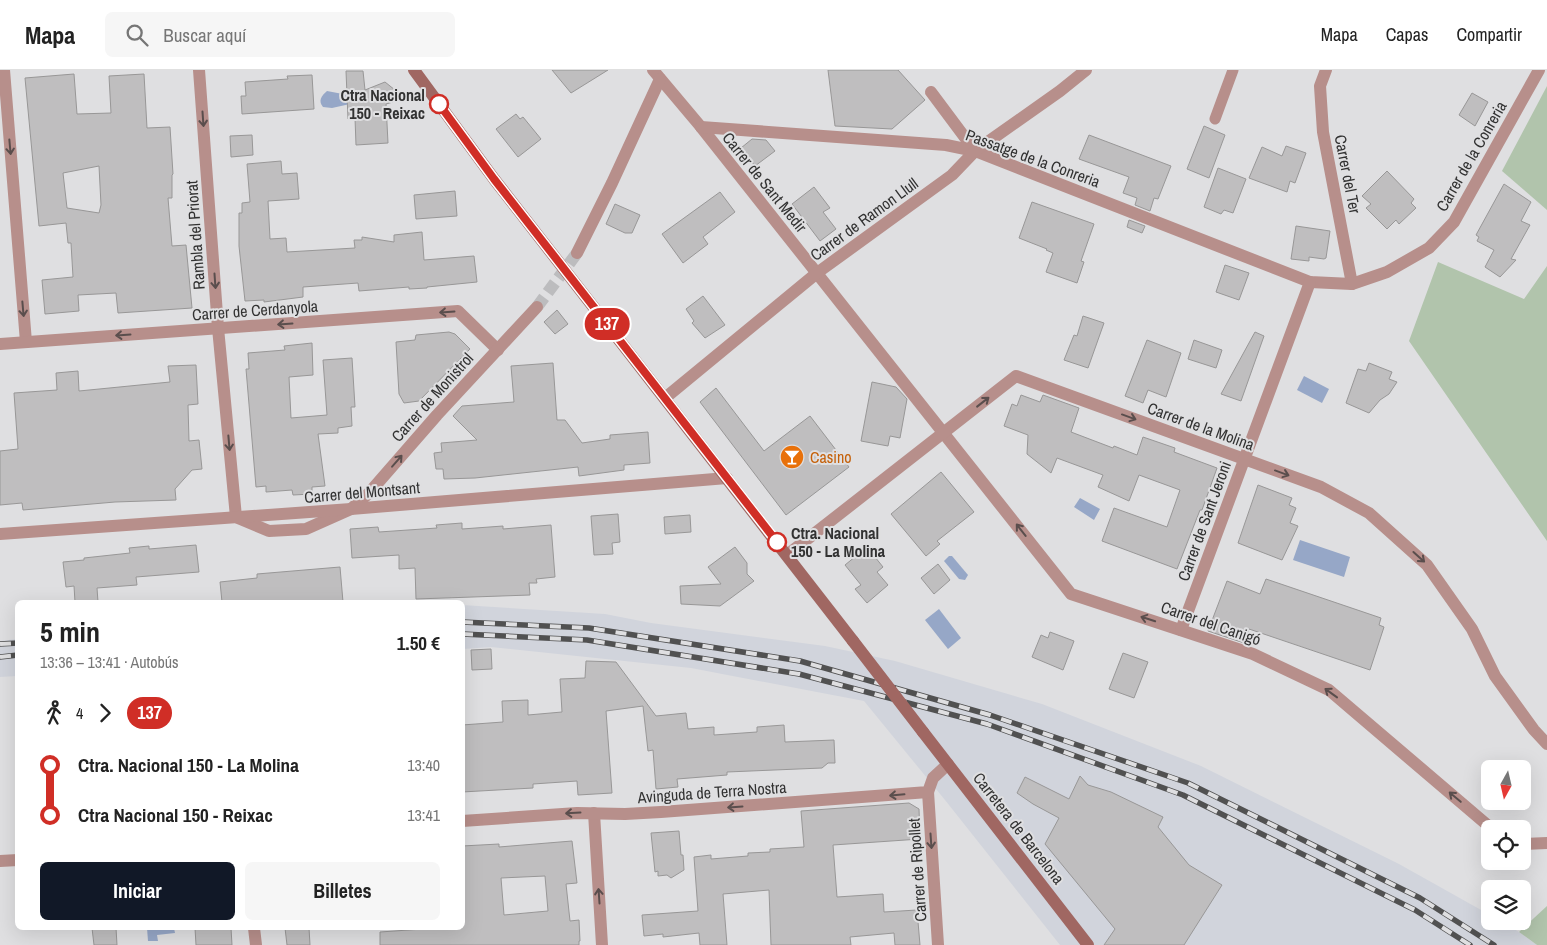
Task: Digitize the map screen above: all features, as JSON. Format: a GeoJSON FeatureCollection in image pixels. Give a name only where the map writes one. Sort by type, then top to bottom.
{"type":"FeatureCollection","features":[{"type":"Feature","properties":{"kind":"main road","name":"Carretera de Barcelona"},"geometry":{"type":"LineString","coordinates":[[414,70],[494,179],[1088,945]]}},
{"type":"Feature","properties":{"kind":"street","name":"Rambla del Priorat"},"geometry":{"type":"LineString","coordinates":[[199,70],[218,328],[236,517]]}},
{"type":"Feature","properties":{"kind":"street","name":"Carrer de Ramon Llull"},"geometry":{"type":"LineString","coordinates":[[665,398],[817,273],[952,175],[976,151],[1060,92],[1086,70]]}},
{"type":"Feature","properties":{"kind":"street","name":"Carrer del Ter"},"geometry":{"type":"LineString","coordinates":[[1326,70],[1320,86],[1323,132],[1352,284]]}},
{"type":"Feature","properties":{"kind":"street","name":"Carrer de la Conreria"},"geometry":{"type":"LineString","coordinates":[[1310,282],[1352,284],[1387,272],[1429,248],[1454,222],[1539,70]]}},
{"type":"Feature","properties":{"kind":"street"},"geometry":{"type":"LineString","coordinates":[[577,252],[604,200],[656,75]]}},
{"type":"Feature","properties":{"kind":"street","name":"Carrer de Sant Medir"},"geometry":{"type":"LineString","coordinates":[[656,75],[701,127],[944,432]]}},
{"type":"Feature","properties":{"kind":"street"},"geometry":{"type":"LineString","coordinates":[[3,77],[26,342]]}},
{"type":"Feature","properties":{"kind":"street"},"geometry":{"type":"LineString","coordinates":[[931,92],[976,151]]}},
{"type":"Feature","properties":{"kind":"street","name":"Passatge de la Conreria"},"geometry":{"type":"LineString","coordinates":[[701,127],[946,145],[976,151],[1310,282]]}},
{"type":"Feature","properties":{"kind":"street","name":"Carrer de Sant Jeroni"},"geometry":{"type":"LineString","coordinates":[[1181,630],[1310,282]]}},
{"type":"Feature","properties":{"kind":"street","name":"Carrer de Monistrol"},"geometry":{"type":"LineString","coordinates":[[351,509],[369,493],[537,307]]}},
{"type":"Feature","properties":{"kind":"street","name":"Carrer de Cerdanyola"},"geometry":{"type":"LineString","coordinates":[[0,344],[458,311],[498,350]]}},
{"type":"Feature","properties":{"kind":"street","name":"Carrer de la Molina"},"geometry":{"type":"LineString","coordinates":[[787,555],[1016,376],[1321,487],[1369,513],[1428,565],[1472,628],[1496,676],[1534,730],[1547,744]]}},
{"type":"Feature","properties":{"kind":"street","name":"Carrer del Canigó"},"geometry":{"type":"LineString","coordinates":[[944,432],[1071,594],[1253,654],[1329,690],[1481,820]]}},
{"type":"Feature","properties":{"kind":"street","name":"Carrer del Montsant"},"geometry":{"type":"LineString","coordinates":[[351,509],[727,478]]}},
{"type":"Feature","properties":{"kind":"street"},"geometry":{"type":"LineString","coordinates":[[0,534],[236,517],[269,531],[306,530],[351,509]]}},
{"type":"Feature","properties":{"kind":"street"},"geometry":{"type":"LineString","coordinates":[[928,792],[933,778],[948,764]]}},
{"type":"Feature","properties":{"kind":"street","name":"Avinguda de Terra Nostra"},"geometry":{"type":"LineString","coordinates":[[465,821],[594,813],[662,812],[928,792]]}},
{"type":"Feature","properties":{"kind":"street","name":"Carrer de Ripollet"},"geometry":{"type":"LineString","coordinates":[[928,792],[938,945]]}},
{"type":"Feature","properties":{"kind":"street"},"geometry":{"type":"LineString","coordinates":[[594,813],[602,945]]}},
{"type":"Feature","properties":{"kind":"street"},"geometry":{"type":"LineString","coordinates":[[1531,844],[1547,843]]}},
{"type":"Feature","properties":{"kind":"street"},"geometry":{"type":"LineString","coordinates":[[0,861],[15,860]]}},
{"type":"Feature","properties":{"kind":"street"},"geometry":{"type":"LineString","coordinates":[[254,930],[256,945]]}},
{"type":"Feature","properties":{"kind":"lane"},"geometry":{"type":"LineString","coordinates":[[1215,119],[1233,70]]}},
{"type":"Feature","properties":{"kind":"shaded area"},"geometry":{"type":"Polygon","coordinates":[[[465,605],[605,614],[651,623],[825,646],[895,661],[1042,704],[1201,766],[1399,864],[1481,910],[1481,930],[1516,930],[1537,945],[1060,945],[864,701],[691,668],[491,647],[465,649],[465,605]]]}},
{"type":"Feature","properties":{"kind":"shaded area"},"geometry":{"type":"Polygon","coordinates":[[[15,639],[15,676],[0,677],[0,641],[15,639]]]}},
{"type":"Feature","properties":{"kind":"green space"},"geometry":{"type":"Polygon","coordinates":[[[1547,86],[1547,210],[1502,171],[1547,86]]]}},
{"type":"Feature","properties":{"kind":"green space"},"geometry":{"type":"Polygon","coordinates":[[[1438,262],[1524,299],[1547,266],[1547,541],[1409,341],[1438,262]]]}},
{"type":"Feature","properties":{"kind":"green space"},"geometry":{"type":"Polygon","coordinates":[[[1547,906],[1547,945],[1537,945],[1519,932],[1521,930],[1531,930],[1531,921],[1547,906]]]}},
{"type":"Feature","properties":{"kind":"water"},"geometry":{"type":"Polygon","coordinates":[[[327,91],[348,95],[350,104],[332,108],[323,107],[321,99],[327,91]]]}},
{"type":"Feature","properties":{"kind":"water"},"geometry":{"type":"Polygon","coordinates":[[[1304,376],[1329,389],[1322,403],[1297,390],[1304,376]]]}},
{"type":"Feature","properties":{"kind":"water"},"geometry":{"type":"Polygon","coordinates":[[[1080,498],[1100,509],[1094,520],[1074,507],[1080,498]]]}},
{"type":"Feature","properties":{"kind":"water"},"geometry":{"type":"Polygon","coordinates":[[[1300,540],[1350,557],[1344,577],[1293,560],[1300,540]]]}},
{"type":"Feature","properties":{"kind":"water"},"geometry":{"type":"Polygon","coordinates":[[[949,556],[952,556],[968,575],[965,580],[959,579],[944,561],[949,556]]]}},
{"type":"Feature","properties":{"kind":"water"},"geometry":{"type":"Polygon","coordinates":[[[939,609],[961,638],[948,649],[925,620],[939,609]]]}},
{"type":"Feature","properties":{"kind":"water"},"geometry":{"type":"Polygon","coordinates":[[[147,930],[174,930],[175,933],[157,935],[158,941],[148,941],[147,930]]]}},
{"type":"Feature","properties":{"kind":"building"},"geometry":{"type":"Polygon","coordinates":[[[552,70],[608,70],[571,93],[552,70]]]}},
{"type":"Feature","properties":{"kind":"building"},"geometry":{"type":"Polygon","coordinates":[[[828,70],[898,70],[925,100],[892,129],[835,126],[828,70]]]}},
{"type":"Feature","properties":{"kind":"building"},"geometry":{"type":"Polygon","coordinates":[[[346,71],[363,71],[365,90],[385,82],[395,90],[393,102],[386,104],[388,143],[356,145],[355,118],[348,119],[346,71]]]}},
{"type":"Feature","properties":{"kind":"building"},"geometry":{"type":"Polygon","coordinates":[[[74,74],[77,114],[111,113],[109,76],[144,74],[147,128],[170,127],[173,174],[172,198],[168,198],[172,246],[186,245],[192,308],[118,313],[116,293],[78,295],[79,311],[45,314],[42,280],[73,277],[71,243],[68,243],[66,223],[39,226],[25,78],[74,74]],[[99,166],[63,173],[67,208],[99,213],[101,205],[99,166]]]}},
{"type":"Feature","properties":{"kind":"building"},"geometry":{"type":"Polygon","coordinates":[[[312,75],[314,109],[242,114],[241,96],[246,96],[245,82],[288,79],[287,76],[312,75]]]}},
{"type":"Feature","properties":{"kind":"building"},"geometry":{"type":"Polygon","coordinates":[[[1472,93],[1488,102],[1475,126],[1459,115],[1472,93]]]}},
{"type":"Feature","properties":{"kind":"building"},"geometry":{"type":"Polygon","coordinates":[[[516,114],[520,119],[523,117],[541,139],[518,157],[496,129],[516,114]]]}},
{"type":"Feature","properties":{"kind":"building"},"geometry":{"type":"Polygon","coordinates":[[[1204,126],[1225,135],[1209,178],[1187,169],[1204,126]]]}},
{"type":"Feature","properties":{"kind":"building"},"geometry":{"type":"Polygon","coordinates":[[[252,135],[253,155],[231,157],[230,136],[252,135]]]}},
{"type":"Feature","properties":{"kind":"building"},"geometry":{"type":"Polygon","coordinates":[[[1089,135],[1171,166],[1158,199],[1154,198],[1150,211],[1135,205],[1137,198],[1123,193],[1129,177],[1079,159],[1089,135]]]}},
{"type":"Feature","properties":{"kind":"building"},"geometry":{"type":"Polygon","coordinates":[[[752,139],[766,140],[775,151],[755,166],[741,148],[752,139]]]}},
{"type":"Feature","properties":{"kind":"building"},"geometry":{"type":"Polygon","coordinates":[[[1286,146],[1306,153],[1295,183],[1290,181],[1287,192],[1249,178],[1262,147],[1282,156],[1286,146]]]}},
{"type":"Feature","properties":{"kind":"building"},"geometry":{"type":"Polygon","coordinates":[[[281,161],[282,174],[297,173],[299,199],[268,201],[270,239],[286,238],[287,252],[355,248],[354,240],[362,240],[362,237],[394,242],[394,235],[422,232],[424,260],[474,256],[477,282],[427,288],[409,289],[409,287],[359,291],[358,283],[303,287],[303,297],[264,302],[264,300],[245,301],[239,246],[239,213],[242,213],[242,203],[250,202],[247,164],[281,161]]]}},
{"type":"Feature","properties":{"kind":"building"},"geometry":{"type":"Polygon","coordinates":[[[1218,168],[1246,179],[1233,213],[1224,210],[1221,214],[1204,207],[1218,168]]]}},
{"type":"Feature","properties":{"kind":"building"},"geometry":{"type":"Polygon","coordinates":[[[1387,171],[1414,199],[1411,203],[1416,208],[1399,224],[1396,220],[1387,229],[1366,208],[1371,204],[1362,196],[1387,171]]]}},
{"type":"Feature","properties":{"kind":"building"},"geometry":{"type":"Polygon","coordinates":[[[1504,184],[1531,202],[1521,221],[1530,225],[1511,259],[1516,260],[1500,277],[1485,267],[1494,250],[1477,241],[1479,237],[1476,235],[1504,184]]]}},
{"type":"Feature","properties":{"kind":"building"},"geometry":{"type":"Polygon","coordinates":[[[814,187],[830,208],[823,212],[836,229],[820,241],[792,204],[814,187]]]}},
{"type":"Feature","properties":{"kind":"building"},"geometry":{"type":"Polygon","coordinates":[[[455,191],[457,216],[416,219],[414,195],[455,191]]]}},
{"type":"Feature","properties":{"kind":"building"},"geometry":{"type":"Polygon","coordinates":[[[720,192],[735,212],[703,237],[708,244],[683,263],[662,234],[720,192]]]}},
{"type":"Feature","properties":{"kind":"building"},"geometry":{"type":"Polygon","coordinates":[[[1032,202],[1094,224],[1081,261],[1084,262],[1077,283],[1046,272],[1053,253],[1019,238],[1032,202]]]}},
{"type":"Feature","properties":{"kind":"building"},"geometry":{"type":"Polygon","coordinates":[[[615,204],[640,215],[632,233],[625,233],[606,224],[615,204]]]}},
{"type":"Feature","properties":{"kind":"building"},"geometry":{"type":"Polygon","coordinates":[[[1129,220],[1145,226],[1142,233],[1127,227],[1129,220]]]}},
{"type":"Feature","properties":{"kind":"building"},"geometry":{"type":"Polygon","coordinates":[[[1296,226],[1330,231],[1326,258],[1309,257],[1309,261],[1291,259],[1296,226]]]}},
{"type":"Feature","properties":{"kind":"building"},"geometry":{"type":"Polygon","coordinates":[[[1225,265],[1249,273],[1239,300],[1216,292],[1225,265]]]}},
{"type":"Feature","properties":{"kind":"building"},"geometry":{"type":"Polygon","coordinates":[[[703,296],[725,325],[705,338],[692,323],[694,321],[686,309],[703,296]]]}},
{"type":"Feature","properties":{"kind":"building"},"geometry":{"type":"Polygon","coordinates":[[[557,310],[568,324],[555,334],[544,322],[557,310]]]}},
{"type":"Feature","properties":{"kind":"building"},"geometry":{"type":"Polygon","coordinates":[[[1083,316],[1104,323],[1088,368],[1064,360],[1074,335],[1077,336],[1083,316]]]}},
{"type":"Feature","properties":{"kind":"building"},"geometry":{"type":"Polygon","coordinates":[[[449,332],[455,334],[470,349],[419,401],[404,403],[399,394],[396,342],[415,340],[416,335],[449,332]]]}},
{"type":"Feature","properties":{"kind":"building"},"geometry":{"type":"Polygon","coordinates":[[[1255,332],[1264,336],[1241,401],[1221,394],[1255,332]]]}},
{"type":"Feature","properties":{"kind":"building"},"geometry":{"type":"Polygon","coordinates":[[[1147,340],[1181,353],[1166,397],[1148,390],[1143,403],[1125,396],[1147,340]]]}},
{"type":"Feature","properties":{"kind":"building"},"geometry":{"type":"Polygon","coordinates":[[[1194,340],[1222,350],[1216,368],[1188,359],[1194,340]]]}},
{"type":"Feature","properties":{"kind":"building"},"geometry":{"type":"Polygon","coordinates":[[[312,343],[313,375],[289,377],[291,418],[327,415],[323,360],[352,358],[355,407],[351,407],[352,426],[338,428],[338,433],[318,434],[325,486],[312,487],[312,494],[293,495],[292,490],[266,492],[266,486],[256,487],[246,369],[249,369],[248,353],[285,350],[284,346],[312,343]]]}},
{"type":"Feature","properties":{"kind":"building"},"geometry":{"type":"Polygon","coordinates":[[[553,363],[557,420],[565,420],[582,443],[610,439],[610,435],[648,432],[650,463],[624,465],[624,470],[579,476],[578,467],[475,478],[444,479],[443,469],[436,469],[434,453],[442,452],[441,443],[477,440],[453,416],[462,406],[514,402],[511,366],[553,363]]]}},
{"type":"Feature","properties":{"kind":"building"},"geometry":{"type":"Polygon","coordinates":[[[1369,363],[1392,372],[1389,379],[1397,382],[1389,394],[1380,400],[1369,413],[1346,403],[1358,369],[1366,371],[1369,363]]]}},
{"type":"Feature","properties":{"kind":"building"},"geometry":{"type":"Polygon","coordinates":[[[196,365],[198,404],[188,405],[189,441],[199,440],[202,469],[192,470],[175,489],[176,500],[115,502],[23,510],[22,503],[0,505],[0,451],[18,449],[14,393],[57,390],[56,373],[78,371],[79,391],[170,382],[168,366],[196,365]]]}},
{"type":"Feature","properties":{"kind":"building"},"geometry":{"type":"Polygon","coordinates":[[[872,382],[896,387],[907,399],[900,438],[890,436],[888,446],[861,441],[872,382]]]}},
{"type":"Feature","properties":{"kind":"building"},"geometry":{"type":"Polygon","coordinates":[[[716,388],[764,451],[810,416],[849,467],[786,515],[700,402],[716,388]]]}},
{"type":"Feature","properties":{"kind":"building"},"geometry":{"type":"Polygon","coordinates":[[[1021,395],[1040,402],[1043,395],[1079,408],[1071,432],[1113,448],[1114,446],[1137,455],[1143,437],[1175,448],[1174,452],[1217,468],[1202,510],[1200,510],[1177,569],[1102,541],[1114,508],[1167,527],[1180,490],[1139,475],[1129,501],[1098,487],[1103,475],[1057,458],[1051,473],[1027,454],[1028,435],[1004,426],[1012,404],[1017,406],[1021,395]]]}},
{"type":"Feature","properties":{"kind":"building"},"geometry":{"type":"Polygon","coordinates":[[[941,472],[974,512],[937,541],[940,544],[926,556],[891,514],[941,472]]]}},
{"type":"Feature","properties":{"kind":"building"},"geometry":{"type":"Polygon","coordinates":[[[1258,485],[1292,498],[1289,505],[1296,508],[1290,523],[1298,526],[1282,560],[1238,543],[1258,485]]]}},
{"type":"Feature","properties":{"kind":"building"},"geometry":{"type":"Polygon","coordinates":[[[618,514],[620,542],[612,543],[613,554],[594,555],[591,516],[618,514]]]}},
{"type":"Feature","properties":{"kind":"building"},"geometry":{"type":"Polygon","coordinates":[[[690,515],[691,532],[665,534],[664,517],[690,515]]]}},
{"type":"Feature","properties":{"kind":"building"},"geometry":{"type":"Polygon","coordinates":[[[462,523],[462,529],[503,526],[503,529],[551,525],[555,577],[536,579],[537,583],[529,583],[530,595],[416,599],[415,568],[399,569],[399,555],[352,558],[350,529],[378,527],[379,532],[437,528],[436,525],[462,523]]]}},
{"type":"Feature","properties":{"kind":"building"},"geometry":{"type":"Polygon","coordinates":[[[196,545],[199,572],[136,577],[137,585],[97,588],[98,600],[75,600],[74,586],[66,587],[63,562],[130,553],[129,548],[149,546],[149,549],[196,545]]]}},
{"type":"Feature","properties":{"kind":"building"},"geometry":{"type":"Polygon","coordinates":[[[735,547],[747,563],[747,574],[754,581],[720,606],[681,604],[680,586],[721,584],[708,567],[735,547]]]}},
{"type":"Feature","properties":{"kind":"building"},"geometry":{"type":"Polygon","coordinates":[[[867,547],[883,567],[877,572],[888,585],[867,603],[855,589],[861,585],[845,565],[867,547]]]}},
{"type":"Feature","properties":{"kind":"building"},"geometry":{"type":"Polygon","coordinates":[[[938,564],[950,580],[934,594],[921,578],[938,564]]]}},
{"type":"Feature","properties":{"kind":"building"},"geometry":{"type":"Polygon","coordinates":[[[340,567],[343,600],[222,600],[220,582],[257,578],[257,574],[340,567]]]}},
{"type":"Feature","properties":{"kind":"building"},"geometry":{"type":"Polygon","coordinates":[[[1266,579],[1381,618],[1379,625],[1384,627],[1370,670],[1249,629],[1244,643],[1208,631],[1227,581],[1260,594],[1266,579]]]}},
{"type":"Feature","properties":{"kind":"building"},"geometry":{"type":"Polygon","coordinates":[[[1050,632],[1074,641],[1063,670],[1032,657],[1041,635],[1048,638],[1050,632]]]}},
{"type":"Feature","properties":{"kind":"building"},"geometry":{"type":"Polygon","coordinates":[[[491,649],[492,669],[472,670],[471,650],[491,649]]]}},
{"type":"Feature","properties":{"kind":"building"},"geometry":{"type":"Polygon","coordinates":[[[1123,653],[1148,662],[1134,698],[1109,689],[1123,653]]]}},
{"type":"Feature","properties":{"kind":"building"},"geometry":{"type":"Polygon","coordinates":[[[586,661],[616,662],[656,716],[686,713],[688,729],[714,727],[714,735],[757,732],[757,727],[784,725],[785,742],[834,740],[835,763],[828,763],[822,768],[727,772],[727,775],[677,779],[678,787],[656,789],[653,750],[648,751],[643,706],[606,711],[612,793],[578,795],[577,781],[533,784],[533,788],[465,792],[465,725],[503,722],[502,701],[528,700],[528,715],[562,712],[560,679],[585,678],[586,661]]]}},
{"type":"Feature","properties":{"kind":"building"},"geometry":{"type":"Polygon","coordinates":[[[1080,776],[1088,785],[1111,792],[1163,817],[1158,827],[1189,865],[1222,885],[1184,945],[1104,945],[1115,929],[1045,844],[1059,818],[1017,793],[1025,777],[1069,799],[1080,776]]]}},
{"type":"Feature","properties":{"kind":"building"},"geometry":{"type":"Polygon","coordinates":[[[909,803],[919,809],[920,839],[833,845],[837,897],[883,894],[884,912],[917,910],[920,945],[895,945],[894,933],[850,937],[851,945],[771,945],[769,890],[723,894],[727,945],[700,945],[699,933],[663,937],[663,934],[644,936],[642,915],[698,911],[694,857],[711,855],[711,859],[748,856],[748,853],[770,852],[770,849],[804,847],[801,811],[909,803]]]}},
{"type":"Feature","properties":{"kind":"building"},"geometry":{"type":"Polygon","coordinates":[[[679,831],[684,870],[671,878],[667,875],[658,876],[658,871],[655,872],[651,833],[679,831]]]}},
{"type":"Feature","properties":{"kind":"building"},"geometry":{"type":"Polygon","coordinates":[[[572,841],[577,883],[566,884],[570,921],[579,920],[579,945],[380,945],[380,932],[465,930],[465,846],[499,844],[499,847],[572,841]],[[545,876],[501,878],[504,915],[548,911],[545,876]]]}},
{"type":"Feature","properties":{"kind":"building"},"geometry":{"type":"Polygon","coordinates":[[[92,930],[116,930],[117,945],[94,945],[92,930]]]}},
{"type":"Feature","properties":{"kind":"building"},"geometry":{"type":"Polygon","coordinates":[[[195,930],[231,930],[232,945],[196,945],[195,930]]]}},
{"type":"Feature","properties":{"kind":"building"},"geometry":{"type":"Polygon","coordinates":[[[285,930],[309,930],[310,945],[287,945],[285,930]]]}},
{"type":"Feature","properties":{"kind":"tunnel"},"geometry":{"type":"LineString","coordinates":[[537,307],[577,253]]}},
{"type":"Feature","properties":{"kind":"railway"},"geometry":{"type":"LineString","coordinates":[[465,622],[589,628],[800,661],[990,715],[1188,783],[1420,898],[1494,945]]}},
{"type":"Feature","properties":{"kind":"railway"},"geometry":{"type":"LineString","coordinates":[[465,634],[587,640],[799,674],[987,724],[1183,795],[1415,910],[1470,945]]}},
{"type":"Feature","properties":{"kind":"railway"},"geometry":{"type":"LineString","coordinates":[[0,644],[15,643]]}},
{"type":"Feature","properties":{"kind":"railway"},"geometry":{"type":"LineString","coordinates":[[0,657],[15,655]]}},
{"type":"Feature","properties":{"kind":"bus line","name":"137"},"geometry":{"type":"LineString","coordinates":[[439,104],[494,179],[777,542]]}},
{"type":"Feature","properties":{"kind":"place","name":"Ctra Nacional 150 - Reixac"},"geometry":{"type":"Point","coordinates":[439,104]}},
{"type":"Feature","properties":{"kind":"place","name":"Casino"},"geometry":{"type":"Point","coordinates":[792,457]}},
{"type":"Feature","properties":{"kind":"place","name":"Ctra. Nacional 150 - La Molina"},"geometry":{"type":"Point","coordinates":[777,542]}}]}
